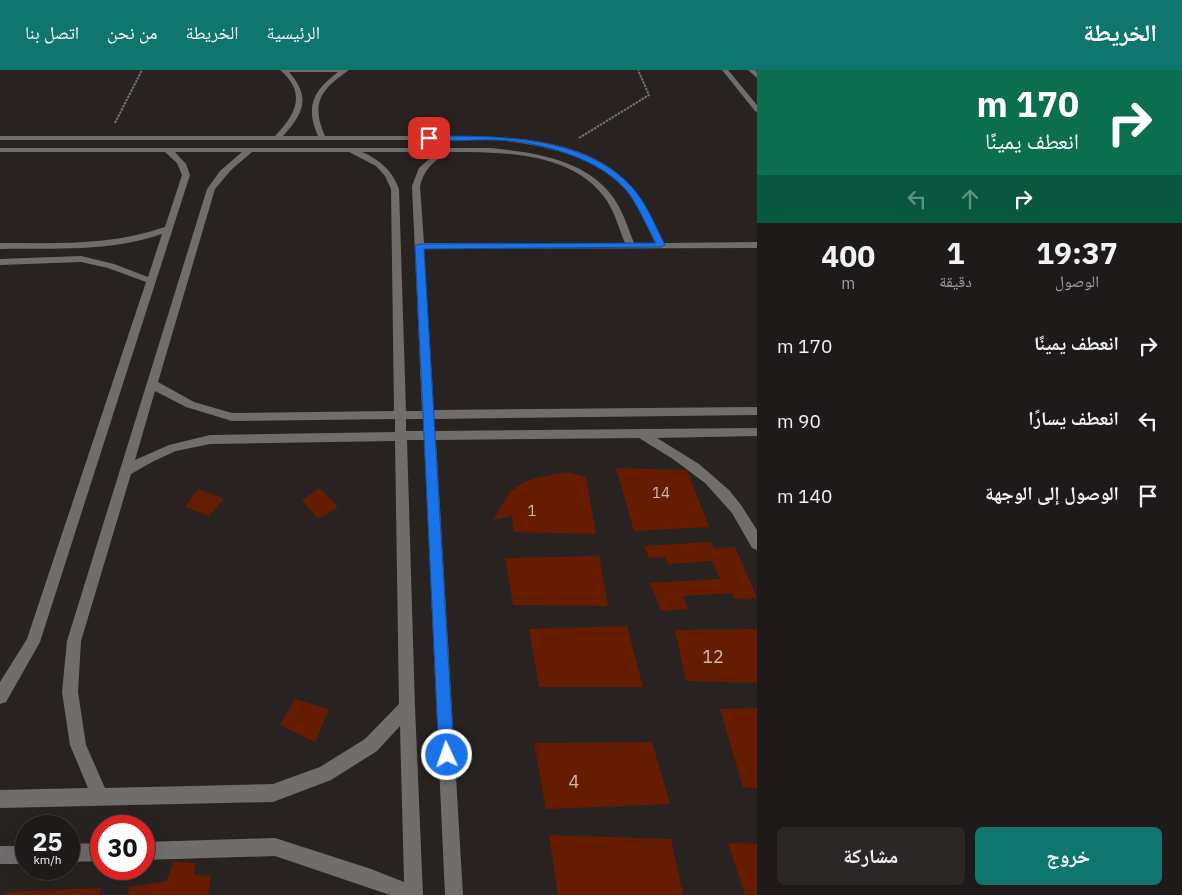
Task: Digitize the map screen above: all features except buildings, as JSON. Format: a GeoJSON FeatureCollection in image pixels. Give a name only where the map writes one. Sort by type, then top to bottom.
{"type":"FeatureCollection","features":[{"type":"Feature","properties":{"kind":"street"},"geometry":{"type":"LineString","coordinates":[[277,138],[292,123],[300,108],[301,94],[295,81],[284,70]]}},
{"type":"Feature","properties":{"kind":"street"},"geometry":{"type":"LineString","coordinates":[[284,70],[353,70]]}},
{"type":"Feature","properties":{"kind":"street"},"geometry":{"type":"LineString","coordinates":[[322,138],[314,122],[314,108],[319,94],[330,81],[345,70]]}},
{"type":"Feature","properties":{"kind":"street"},"geometry":{"type":"LineString","coordinates":[[725,70],[757,110]]}},
{"type":"Feature","properties":{"kind":"street"},"geometry":{"type":"LineString","coordinates":[[752,70],[757,76]]}},
{"type":"Feature","properties":{"kind":"street"},"geometry":{"type":"LineString","coordinates":[[0,138],[498,138],[530,142],[562,150],[590,161],[606,171],[633,193],[661,245]]}},
{"type":"Feature","properties":{"kind":"street"},"geometry":{"type":"LineString","coordinates":[[0,150],[491,150],[516,152],[562,164],[598,186],[610,199],[631,245]]}},
{"type":"Feature","properties":{"kind":"street"},"geometry":{"type":"LineString","coordinates":[[0,696],[33,642],[186,175],[184,166],[178,157],[168,150]]}},
{"type":"Feature","properties":{"kind":"street"},"geometry":{"type":"LineString","coordinates":[[100,797],[78,745],[70,692],[74,641],[211,189],[220,175],[233,162],[249,151]]}},
{"type":"Feature","properties":{"kind":"street"},"geometry":{"type":"LineString","coordinates":[[155,851],[275,847],[371,878],[414,895],[407,707],[395,189],[392,179],[386,170],[377,163],[352,151]]}},
{"type":"Feature","properties":{"kind":"street"},"geometry":{"type":"LineString","coordinates":[[445,151],[423,166],[416,186],[454,895]]}},
{"type":"Feature","properties":{"kind":"street"},"geometry":{"type":"LineString","coordinates":[[0,246],[112,243],[142,239],[168,229]]}},
{"type":"Feature","properties":{"kind":"street"},"geometry":{"type":"LineString","coordinates":[[419,246],[757,244]]}},
{"type":"Feature","properties":{"kind":"street"},"geometry":{"type":"LineString","coordinates":[[0,262],[81,259],[111,266],[150,281]]}},
{"type":"Feature","properties":{"kind":"street"},"geometry":{"type":"LineString","coordinates":[[152,384],[168,395],[187,404],[208,412],[232,417],[757,411]]}},
{"type":"Feature","properties":{"kind":"street"},"geometry":{"type":"LineString","coordinates":[[126,471],[148,457],[173,446],[199,440],[757,432]]}},
{"type":"Feature","properties":{"kind":"street"},"geometry":{"type":"LineString","coordinates":[[641,434],[672,451],[702,472],[728,498],[750,528],[757,544]]}},
{"type":"Feature","properties":{"kind":"street"},"geometry":{"type":"LineString","coordinates":[[0,799],[273,793],[325,774],[371,744],[407,707]]}},
{"type":"Feature","properties":{"kind":"street"},"geometry":{"type":"LineString","coordinates":[[0,855],[15,854]]}},
{"type":"Feature","properties":{"kind":"path"},"geometry":{"type":"LineString","coordinates":[[107,138],[142,70]]}},
{"type":"Feature","properties":{"kind":"path"},"geometry":{"type":"LineString","coordinates":[[562,150],[649,95],[638,70]]}},
{"type":"Feature","properties":{"kind":"route"},"geometry":{"type":"LineString","coordinates":[[429,138],[498,138],[530,142],[562,150],[590,161],[615,176],[633,193],[661,245],[419,246],[447,755]]}}]}
